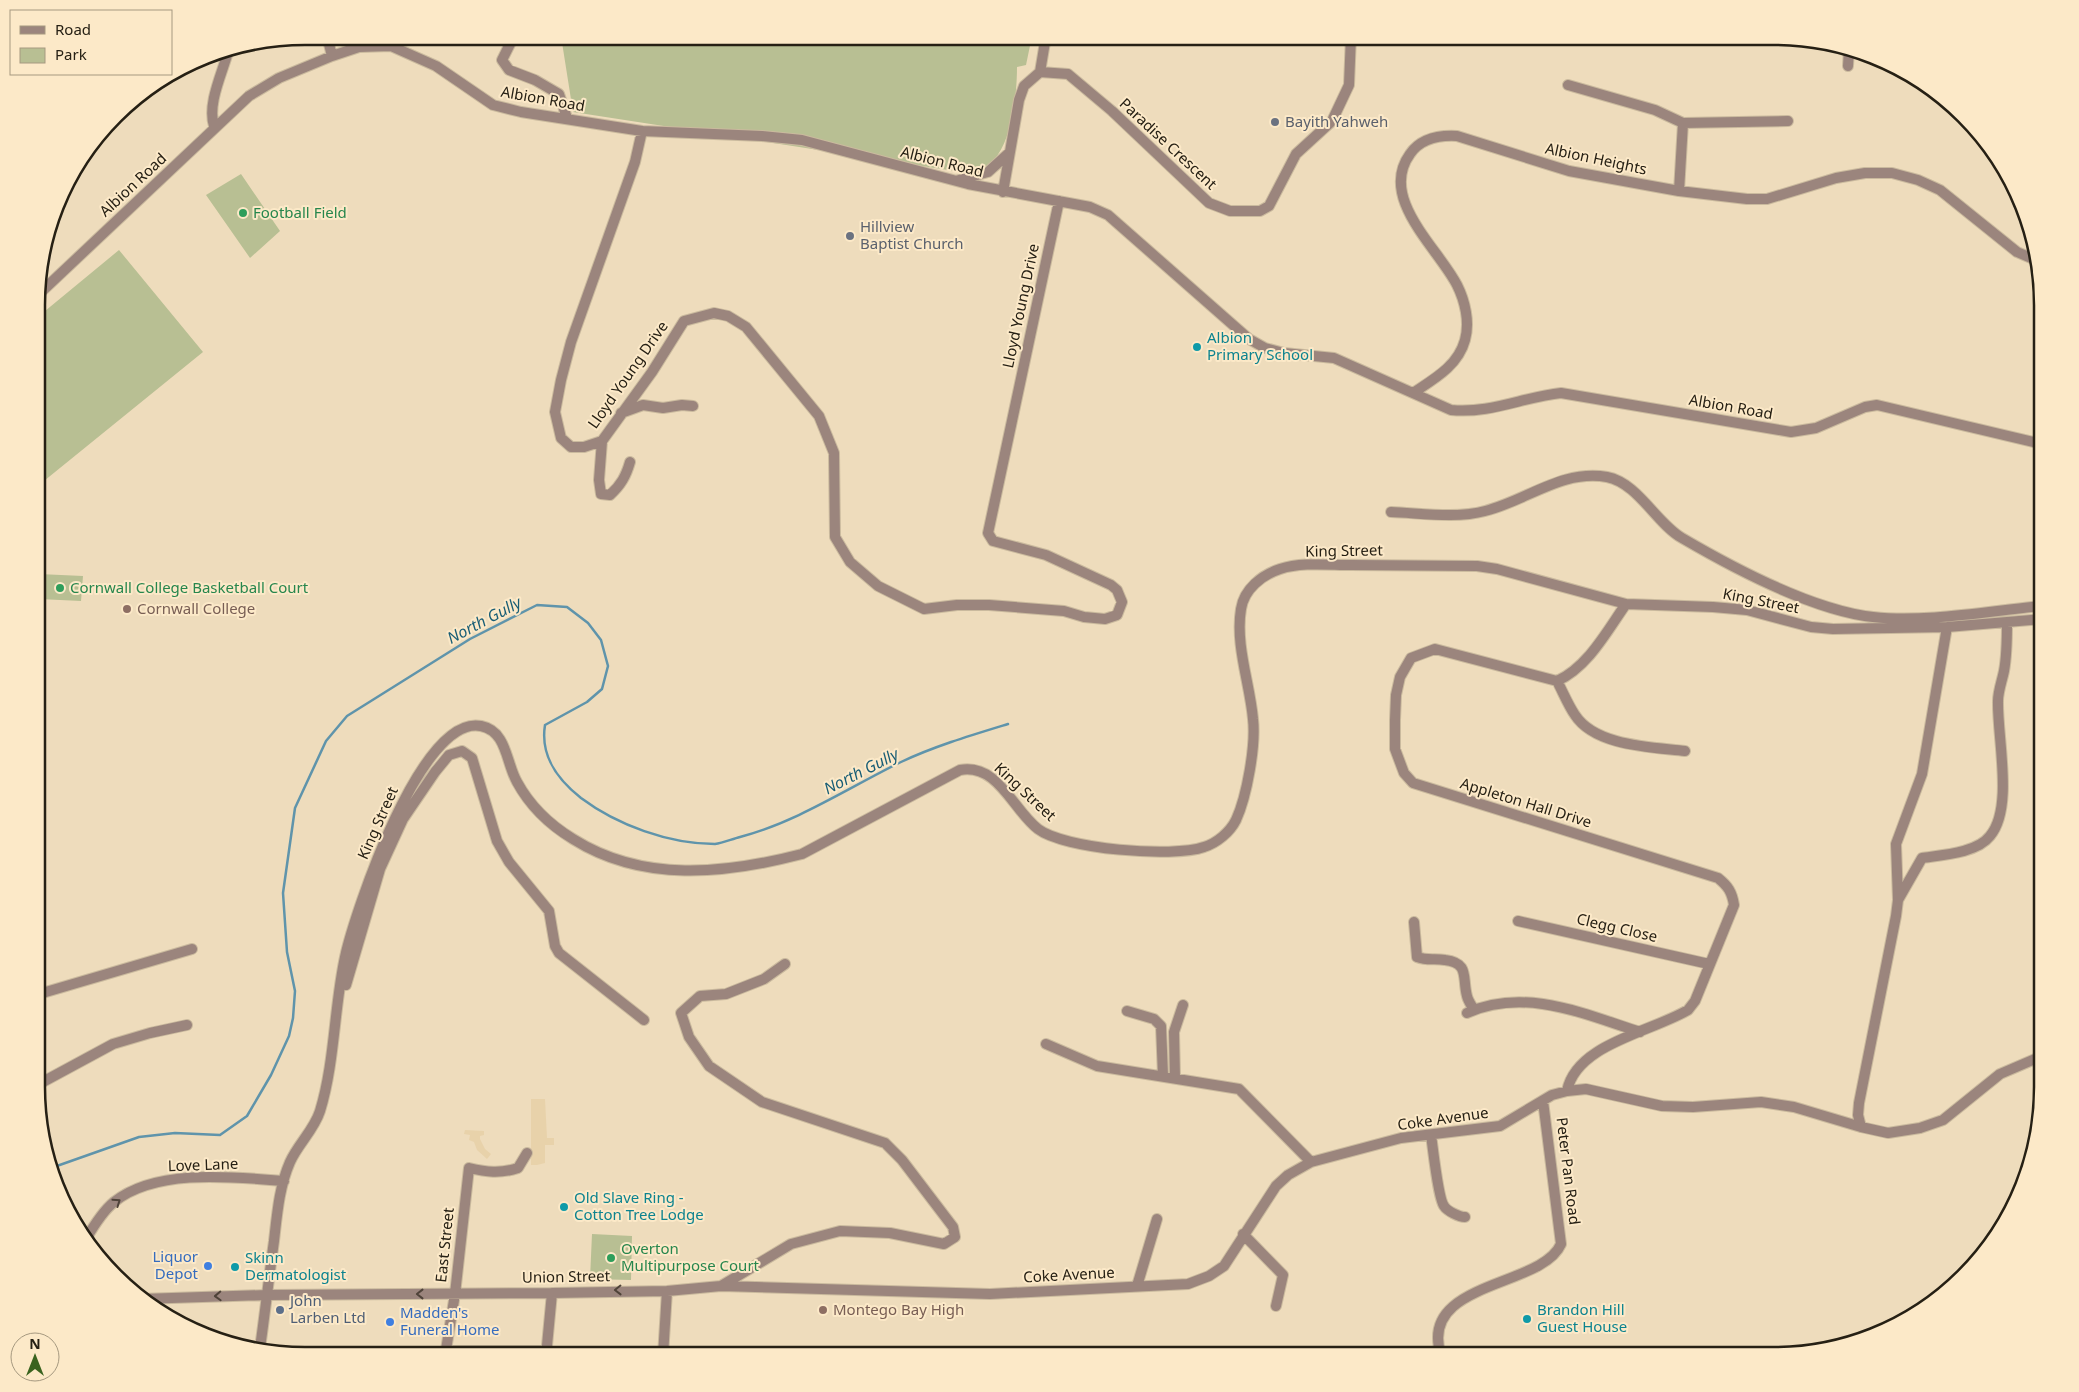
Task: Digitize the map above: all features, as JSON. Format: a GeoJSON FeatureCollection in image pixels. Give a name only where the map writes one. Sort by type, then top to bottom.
{"type":"FeatureCollection","features":[{"type":"Feature","properties":{"kind":"street"},"geometry":{"type":"LineString","coordinates":[[329,45],[332,56]]}},
{"type":"Feature","properties":{"kind":"street"},"geometry":{"type":"LineString","coordinates":[[510,45],[502,60],[509,70],[536,80],[559,94],[567,118]]}},
{"type":"Feature","properties":{"kind":"street"},"geometry":{"type":"LineString","coordinates":[[1003,192],[1009,153],[1024,86],[1040,72],[1044,45]]}},
{"type":"Feature","properties":{"kind":"street","name":"Paradise Crescent"},"geometry":{"type":"LineString","coordinates":[[1040,72],[1068,74],[1112,111],[1209,203],[1230,211],[1260,211],[1269,206],[1296,154],[1332,121],[1349,85],[1351,45]]}},
{"type":"Feature","properties":{"kind":"street","name":"Albion Road"},"geometry":{"type":"LineString","coordinates":[[46,286],[214,126],[249,96],[279,78],[332,56],[359,47],[391,46],[436,66],[493,105],[521,112],[642,131],[762,136],[802,140],[954,181],[1003,192],[1090,207],[1108,215],[1249,339],[1265,348],[1284,353],[1334,358],[1451,410],[1470,412],[1489,409],[1536,395],[1561,393],[1791,432],[1816,428],[1865,407],[1877,405],[2034,442]]}},
{"type":"Feature","properties":{"kind":"street"},"geometry":{"type":"LineString","coordinates":[[1848,66],[1849,56]]}},
{"type":"Feature","properties":{"kind":"street"},"geometry":{"type":"LineString","coordinates":[[214,126],[211,118],[212,108],[226,58]]}},
{"type":"Feature","properties":{"kind":"street"},"geometry":{"type":"LineString","coordinates":[[1568,84],[1655,110],[1683,124],[1788,121]]}},
{"type":"Feature","properties":{"kind":"street"},"geometry":{"type":"LineString","coordinates":[[1679,191],[1683,124]]}},
{"type":"Feature","properties":{"kind":"street","name":"Lloyd Young Drive"},"geometry":{"type":"LineString","coordinates":[[642,131],[635,162],[572,342],[555,412],[561,438],[571,446],[584,448],[602,441],[652,372],[684,321],[714,313],[728,316],[746,327],[819,416],[834,453],[835,537],[850,562],[878,586],[924,609],[957,605],[989,606],[1064,611],[1084,617],[1105,620],[1117,615],[1122,602],[1117,590],[1111,585],[1046,555],[993,541],[988,533],[1059,201]]}},
{"type":"Feature","properties":{"kind":"street","name":"Albion Heights"},"geometry":{"type":"LineString","coordinates":[[1413,393],[1445,372],[1458,357],[1465,340],[1467,321],[1464,302],[1456,284],[1417,226],[1406,206],[1400,188],[1401,173],[1405,161],[1421,143],[1443,135],[1457,136],[1569,171],[1679,191],[1747,199],[1767,199],[1836,178],[1865,172],[1892,173],[1918,180],[1940,190],[2017,252],[2029,257]]}},
{"type":"Feature","properties":{"kind":"street"},"geometry":{"type":"LineString","coordinates":[[954,181],[988,172],[1009,153]]}},
{"type":"Feature","properties":{"kind":"street"},"geometry":{"type":"LineString","coordinates":[[620,414],[643,405],[663,408],[682,405],[693,406]]}},
{"type":"Feature","properties":{"kind":"street"},"geometry":{"type":"LineString","coordinates":[[602,441],[599,480],[601,494],[610,495],[618,488],[626,476],[630,462]]}},
{"type":"Feature","properties":{"kind":"street"},"geometry":{"type":"LineString","coordinates":[[1391,512],[1453,514],[1483,512],[1558,480],[1607,477],[1624,485],[1676,535],[1727,565],[1835,609],[1876,617],[1937,617],[2034,607]]}},
{"type":"Feature","properties":{"kind":"street","name":"King Street"},"geometry":{"type":"LineString","coordinates":[[261,1343],[280,1198],[290,1161],[320,1114],[337,1015],[344,959],[351,933],[380,852],[401,802],[434,752],[450,739],[474,725],[495,731],[502,741],[516,781],[545,818],[585,846],[612,859],[640,867],[670,871],[710,871],[767,863],[802,854],[960,770],[969,769],[989,775],[1038,829],[1053,837],[1108,849],[1186,850],[1203,848],[1216,842],[1227,833],[1236,820],[1242,804],[1252,756],[1254,720],[1241,639],[1241,609],[1248,590],[1261,578],[1281,569],[1310,565],[1477,566],[1497,569],[1626,604],[1713,606],[1747,610],[1812,627],[1832,629],[1947,627],[2034,620]]}},
{"type":"Feature","properties":{"kind":"street"},"geometry":{"type":"LineString","coordinates":[[1626,604],[1582,665],[1570,675],[1557,680],[1575,716],[1591,730],[1610,740],[1685,751]]}},
{"type":"Feature","properties":{"kind":"street"},"geometry":{"type":"LineString","coordinates":[[1898,900],[1922,858],[1977,846],[1989,838],[2000,819],[2003,785],[1998,701],[2006,655],[2007,622]]}},
{"type":"Feature","properties":{"kind":"street"},"geometry":{"type":"LineString","coordinates":[[1860,1128],[1859,1103],[1898,900],[1896,844],[1922,774],[1947,627]]}},
{"type":"Feature","properties":{"kind":"street","name":"Appleton Hall Drive"},"geometry":{"type":"LineString","coordinates":[[1557,680],[1435,649],[1411,658],[1400,677],[1396,694],[1395,748],[1404,773],[1413,783],[1454,798],[1718,878],[1728,886],[1734,905],[1695,1001],[1688,1010],[1596,1052],[1574,1072],[1566,1091]]}},
{"type":"Feature","properties":{"kind":"street"},"geometry":{"type":"LineString","coordinates":[[337,1015],[380,869],[403,819],[435,772],[450,755],[462,751],[472,758],[497,841],[509,862],[549,911],[555,946],[559,953],[644,1020]]}},
{"type":"Feature","properties":{"kind":"street","name":"Clegg Close"},"geometry":{"type":"LineString","coordinates":[[1518,921],[1709,964]]}},
{"type":"Feature","properties":{"kind":"street"},"geometry":{"type":"LineString","coordinates":[[1414,922],[1417,957],[1428,961],[1443,960],[1457,963],[1464,972],[1471,1012],[1520,1001],[1563,1007],[1640,1032]]}},
{"type":"Feature","properties":{"kind":"street"},"geometry":{"type":"LineString","coordinates":[[45,992],[192,949]]}},
{"type":"Feature","properties":{"kind":"street"},"geometry":{"type":"LineString","coordinates":[[720,1286],[791,1244],[840,1231],[890,1232],[944,1244],[955,1237],[953,1227],[902,1160],[885,1143],[762,1102],[709,1066],[689,1038],[682,1013],[700,996],[726,994],[764,979],[785,964]]}},
{"type":"Feature","properties":{"kind":"street"},"geometry":{"type":"LineString","coordinates":[[1175,1078],[1174,1032],[1183,1005]]}},
{"type":"Feature","properties":{"kind":"street"},"geometry":{"type":"LineString","coordinates":[[1127,1011],[1154,1019],[1161,1026],[1163,1076]]}},
{"type":"Feature","properties":{"kind":"street"},"geometry":{"type":"LineString","coordinates":[[45,1080],[113,1044],[187,1024]]}},
{"type":"Feature","properties":{"kind":"street"},"geometry":{"type":"LineString","coordinates":[[1046,1044],[1097,1066],[1239,1089],[1311,1162]]}},
{"type":"Feature","properties":{"kind":"street","name":"Coke Avenue"},"geometry":{"type":"LineString","coordinates":[[990,1294],[1188,1284],[1209,1276],[1224,1266],[1243,1234],[1276,1186],[1288,1174],[1311,1162],[1401,1138],[1500,1126],[1552,1095],[1566,1091],[1586,1089],[1669,1106],[1693,1107],[1761,1102],[1794,1107],[1860,1128],[1888,1133],[1920,1128],[1943,1120],[2000,1074],[2034,1059]]}},
{"type":"Feature","properties":{"kind":"street","name":"Peter Pan Road"},"geometry":{"type":"LineString","coordinates":[[1439,1347],[1438,1329],[1444,1318],[1456,1306],[1480,1289],[1552,1258],[1561,1244],[1543,1101]]}},
{"type":"Feature","properties":{"kind":"street"},"geometry":{"type":"LineString","coordinates":[[1431,1135],[1440,1197],[1444,1207],[1460,1217],[1464,1217]]}},
{"type":"Feature","properties":{"kind":"street","name":"East Street"},"geometry":{"type":"LineString","coordinates":[[446,1347],[455,1294],[468,1168],[486,1172],[508,1172],[518,1168],[527,1153]]}},
{"type":"Feature","properties":{"kind":"street","name":"Love Lane"},"geometry":{"type":"LineString","coordinates":[[90,1233],[114,1202],[155,1181],[222,1177],[284,1181]]}},
{"type":"Feature","properties":{"kind":"street"},"geometry":{"type":"LineString","coordinates":[[1136,1286],[1158,1219]]}},
{"type":"Feature","properties":{"kind":"street"},"geometry":{"type":"LineString","coordinates":[[1243,1234],[1266,1255],[1283,1275],[1276,1306]]}},
{"type":"Feature","properties":{"kind":"street","name":"Union Street"},"geometry":{"type":"LineString","coordinates":[[154,1298],[552,1293],[667,1290],[720,1286],[990,1294]]}},
{"type":"Feature","properties":{"kind":"street"},"geometry":{"type":"LineString","coordinates":[[664,1347],[667,1290]]}},
{"type":"Feature","properties":{"kind":"street"},"geometry":{"type":"LineString","coordinates":[[547,1347],[552,1293]]}},
{"type":"Feature","properties":{"kind":"shaded area"},"geometry":{"type":"Polygon","coordinates":[[[531,1099],[545,1099],[547,1138],[554,1138],[554,1145],[545,1145],[545,1163],[537,1165],[531,1165],[531,1099]]]}},
{"type":"Feature","properties":{"kind":"shaded area"},"geometry":{"type":"Polygon","coordinates":[[[465,1130],[484,1131],[484,1135],[480,1136],[480,1139],[485,1149],[491,1154],[487,1159],[477,1150],[474,1142],[469,1140],[470,1135],[464,1134],[465,1130]]]}},
{"type":"Feature","properties":{"kind":"green space"},"geometry":{"type":"Polygon","coordinates":[[[562,45],[1030,45],[1026,65],[1017,67],[1014,107],[1007,137],[993,161],[984,168],[976,170],[961,172],[573,112],[562,45]]]}},
{"type":"Feature","properties":{"kind":"green space","name":"Football Field"},"geometry":{"type":"Polygon","coordinates":[[[241,174],[280,231],[250,258],[206,195],[241,174]]]}},
{"type":"Feature","properties":{"kind":"green space"},"geometry":{"type":"Polygon","coordinates":[[[119,250],[203,352],[45,480],[45,311],[119,250]]]}},
{"type":"Feature","properties":{"kind":"green space","name":"Cornwall College Basketball Court"},"geometry":{"type":"Polygon","coordinates":[[[45,574],[83,576],[81,601],[45,599],[45,574]]]}},
{"type":"Feature","properties":{"kind":"green space","name":"Overton Multipurpose Court"},"geometry":{"type":"Polygon","coordinates":[[[592,1234],[632,1236],[631,1280],[590,1279],[592,1234]]]}},
{"type":"Feature","properties":{"kind":"waterway","name":"North Gully"},"geometry":{"type":"LineString","coordinates":[[58,1166],[139,1137],[175,1133],[220,1135],[247,1116],[271,1075],[289,1036],[293,1018],[295,991],[287,952],[283,893],[295,808],[326,741],[347,716],[470,639],[537,605],[567,607],[588,623],[601,640],[608,666],[602,689],[587,702],[545,725],[545,747],[552,766],[572,791],[595,808],[627,824],[662,837],[680,841],[715,844],[761,831],[802,814],[914,756],[1008,724]]}},
{"type":"Feature","properties":{"kind":"place","name":"Bayith Yahweh"},"geometry":{"type":"Point","coordinates":[1275,122]}},
{"type":"Feature","properties":{"kind":"place","name":"Football Field"},"geometry":{"type":"Point","coordinates":[243,213]}},
{"type":"Feature","properties":{"kind":"place","name":"Hillview Baptist Church"},"geometry":{"type":"Point","coordinates":[850,236]}},
{"type":"Feature","properties":{"kind":"place","name":"Albion Primary School"},"geometry":{"type":"Point","coordinates":[1197,347]}},
{"type":"Feature","properties":{"kind":"place","name":"Cornwall College Basketball Court"},"geometry":{"type":"Point","coordinates":[60,588]}},
{"type":"Feature","properties":{"kind":"place","name":"Cornwall College"},"geometry":{"type":"Point","coordinates":[127,609]}},
{"type":"Feature","properties":{"kind":"place","name":"Old Slave Ring - Cotton Tree Lodge"},"geometry":{"type":"Point","coordinates":[564,1207]}},
{"type":"Feature","properties":{"kind":"place","name":"Overton Multipurpose Court"},"geometry":{"type":"Point","coordinates":[611,1258]}},
{"type":"Feature","properties":{"kind":"place","name":"Liquor Depot"},"geometry":{"type":"Point","coordinates":[208,1266]}},
{"type":"Feature","properties":{"kind":"place","name":"Skinn Dermatologist"},"geometry":{"type":"Point","coordinates":[235,1267]}},
{"type":"Feature","properties":{"kind":"place","name":"John Larben Ltd"},"geometry":{"type":"Point","coordinates":[280,1310]}},
{"type":"Feature","properties":{"kind":"place","name":"Montego Bay High"},"geometry":{"type":"Point","coordinates":[823,1310]}},
{"type":"Feature","properties":{"kind":"place","name":"Brandon Hill Guest House"},"geometry":{"type":"Point","coordinates":[1527,1319]}},
{"type":"Feature","properties":{"kind":"place","name":"Madden's Funeral Home"},"geometry":{"type":"Point","coordinates":[390,1322]}}]}
